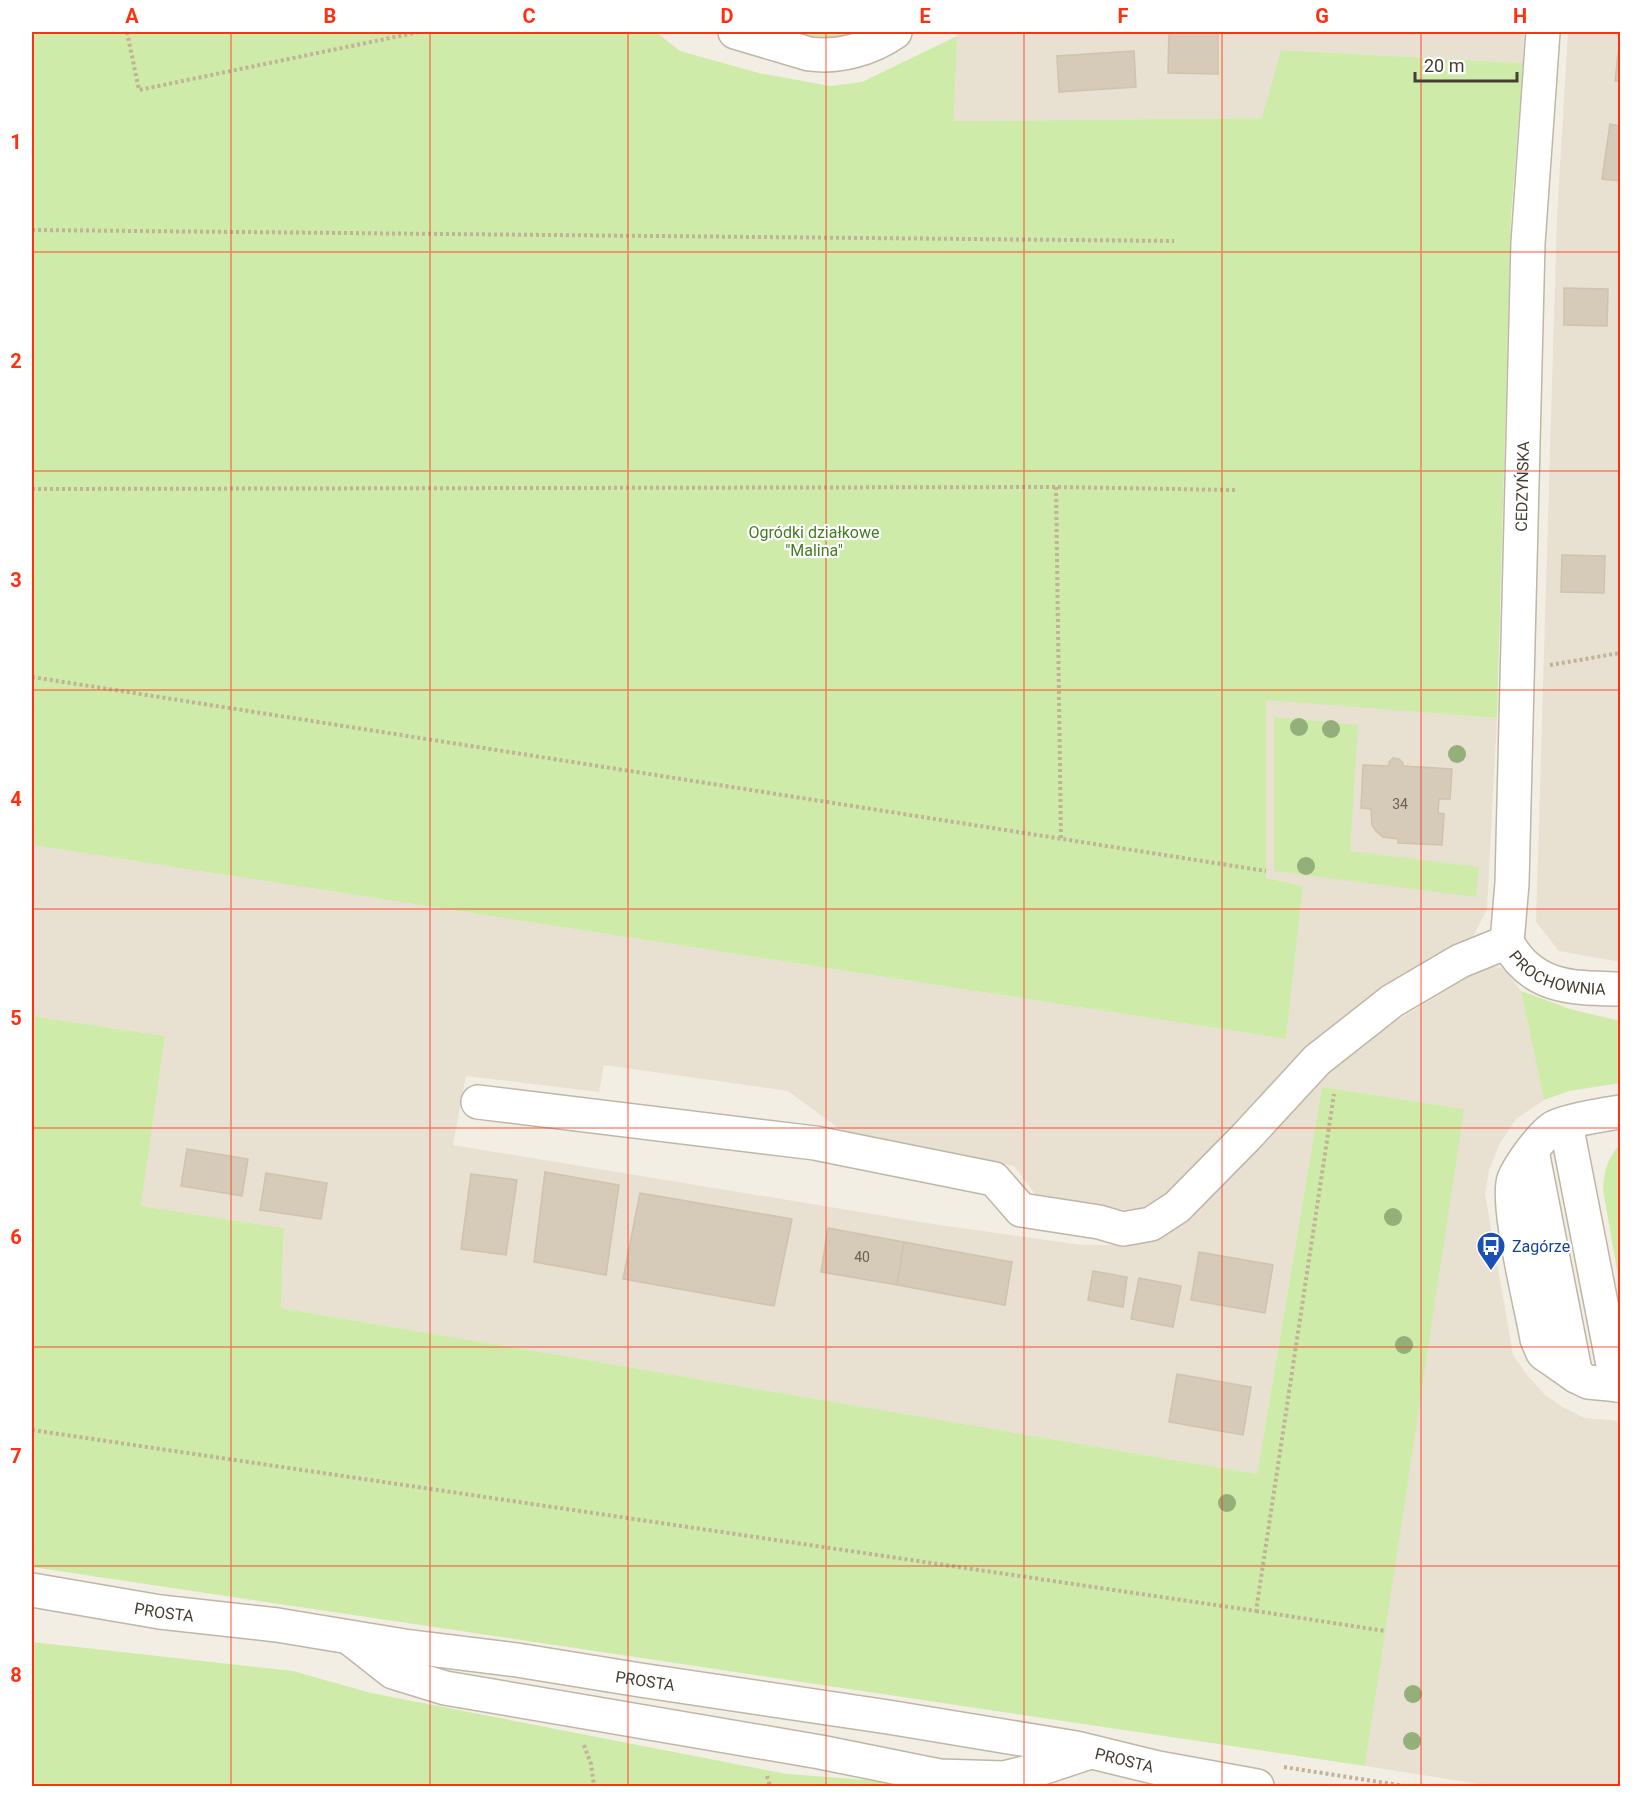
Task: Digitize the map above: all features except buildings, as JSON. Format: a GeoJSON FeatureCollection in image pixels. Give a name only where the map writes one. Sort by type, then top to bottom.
{"type":"FeatureCollection","features":[{"type":"Feature","properties":{"kind":"street"},"geometry":{"type":"LineString","coordinates":[[735,32],[821,56],[866,47],[895,32]]}},
{"type":"Feature","properties":{"kind":"street","name":"CEDZYŃSKA"},"geometry":{"type":"LineString","coordinates":[[1508,942],[1512,883],[1528,243],[1543,32]]}},
{"type":"Feature","properties":{"kind":"street"},"geometry":{"type":"LineString","coordinates":[[478,1102],[815,1143],[994,1179],[1021,1210],[1099,1222],[1123,1229],[1151,1224],[1177,1207],[1317,1060],[1392,1001],[1460,961],[1508,942]]}},
{"type":"Feature","properties":{"kind":"street","name":"PROCHOWNIA"},"geometry":{"type":"LineString","coordinates":[[1508,942],[1515,956],[1544,980],[1578,988],[1620,989]]}},
{"type":"Feature","properties":{"kind":"street"},"geometry":{"type":"LineString","coordinates":[[1566,1124],[1619,1385],[1588,1382],[1576,1376],[1532,1150],[1554,1127],[1594,1116],[1620,1112]]}},
{"type":"Feature","properties":{"kind":"street","name":"PROSTA"},"geometry":{"type":"LineString","coordinates":[[32,1590],[159,1612],[277,1624],[404,1646],[517,1660],[888,1717],[1090,1752],[1158,1768],[1268,1776]]}},
{"type":"Feature","properties":{"kind":"street"},"geometry":{"type":"LineString","coordinates":[[348,1636],[393,1672],[445,1688],[820,1752],[939,1776],[1004,1778],[1090,1752]]}},
{"type":"Feature","properties":{"kind":"path"},"geometry":{"type":"LineString","coordinates":[[127,32],[139,90],[419,32]]}},
{"type":"Feature","properties":{"kind":"path"},"geometry":{"type":"LineString","coordinates":[[32,230],[1174,241]]}},
{"type":"Feature","properties":{"kind":"path"},"geometry":{"type":"LineString","coordinates":[[32,489],[1056,487],[1235,490]]}},
{"type":"Feature","properties":{"kind":"path"},"geometry":{"type":"LineString","coordinates":[[1056,487],[1061,840]]}},
{"type":"Feature","properties":{"kind":"path"},"geometry":{"type":"LineString","coordinates":[[1517,670],[1620,654]]}},
{"type":"Feature","properties":{"kind":"path"},"geometry":{"type":"LineString","coordinates":[[32,676],[1266,871]]}},
{"type":"Feature","properties":{"kind":"path"},"geometry":{"type":"LineString","coordinates":[[1256,1611],[1335,1088]]}},
{"type":"Feature","properties":{"kind":"path"},"geometry":{"type":"LineString","coordinates":[[32,1430],[1385,1631]]}},
{"type":"Feature","properties":{"kind":"path"},"geometry":{"type":"LineString","coordinates":[[1268,1776],[1405,1786]]}},
{"type":"Feature","properties":{"kind":"shaded area"},"geometry":{"type":"Polygon","coordinates":[[[957,32],[1524,32],[1523,63],[1282,50],[1263,118],[954,121],[957,32]]]}},
{"type":"Feature","properties":{"kind":"shaded area"},"geometry":{"type":"Polygon","coordinates":[[[1568,32],[1620,32],[1620,962],[1559,951],[1536,922],[1557,215],[1568,32]]]}},
{"type":"Feature","properties":{"kind":"shaded area"},"geometry":{"type":"Polygon","coordinates":[[[1266,699],[1497,718],[1487,909],[1472,939],[1171,1193],[1142,1212],[1038,1198],[1014,1166],[845,1133],[788,1091],[604,1065],[599,1092],[466,1076],[453,1145],[939,1225],[1082,1245],[1122,1245],[1324,1071],[1393,1023],[1485,966],[1503,968],[1521,991],[1544,1100],[1516,1119],[1500,1143],[1489,1170],[1485,1194],[1513,1355],[1545,1395],[1563,1407],[1585,1418],[1620,1421],[1620,1786],[1492,1786],[1365,1766],[1463,1109],[1322,1087],[1257,1474],[281,1308],[284,1228],[141,1206],[165,1036],[32,1016],[32,845],[1286,1039],[1303,886],[1266,878],[1266,699]]]}},
{"type":"Feature","properties":{"kind":"green space","name":"Ogródki działkowe \"Malina\""},"geometry":{"type":"Polygon","coordinates":[[[32,32],[656,32],[680,51],[759,73],[830,86],[862,82],[957,36],[954,121],[1262,118],[1281,50],[1523,63],[1511,216],[1497,718],[1266,700],[1266,878],[1303,886],[1286,1039],[32,845],[32,32]]]}},
{"type":"Feature","properties":{"kind":"green space"},"geometry":{"type":"Polygon","coordinates":[[[780,32],[879,32],[841,44],[780,32]]]}},
{"type":"Feature","properties":{"kind":"green space"},"geometry":{"type":"Polygon","coordinates":[[[1274,717],[1358,725],[1350,851],[1479,867],[1476,897],[1274,871],[1274,717]]]}},
{"type":"Feature","properties":{"kind":"green space"},"geometry":{"type":"Polygon","coordinates":[[[1521,991],[1570,1009],[1620,1021],[1620,1083],[1569,1091],[1544,1100],[1521,991]]]}},
{"type":"Feature","properties":{"kind":"green space"},"geometry":{"type":"Polygon","coordinates":[[[32,1016],[165,1036],[141,1206],[284,1228],[281,1308],[1257,1474],[1322,1087],[1464,1109],[1365,1766],[32,1567],[32,1016]]]}},
{"type":"Feature","properties":{"kind":"green space"},"geometry":{"type":"Polygon","coordinates":[[[1620,1144],[1620,1287],[1603,1189],[1607,1165],[1620,1144]]]}},
{"type":"Feature","properties":{"kind":"green space"},"geometry":{"type":"Polygon","coordinates":[[[32,1642],[293,1671],[371,1693],[787,1774],[921,1784],[921,1786],[32,1786],[32,1642]]]}},
{"type":"Feature","properties":{"kind":"place","name":"Zagórze"},"geometry":{"type":"Point","coordinates":[1491,1272]}}]}
